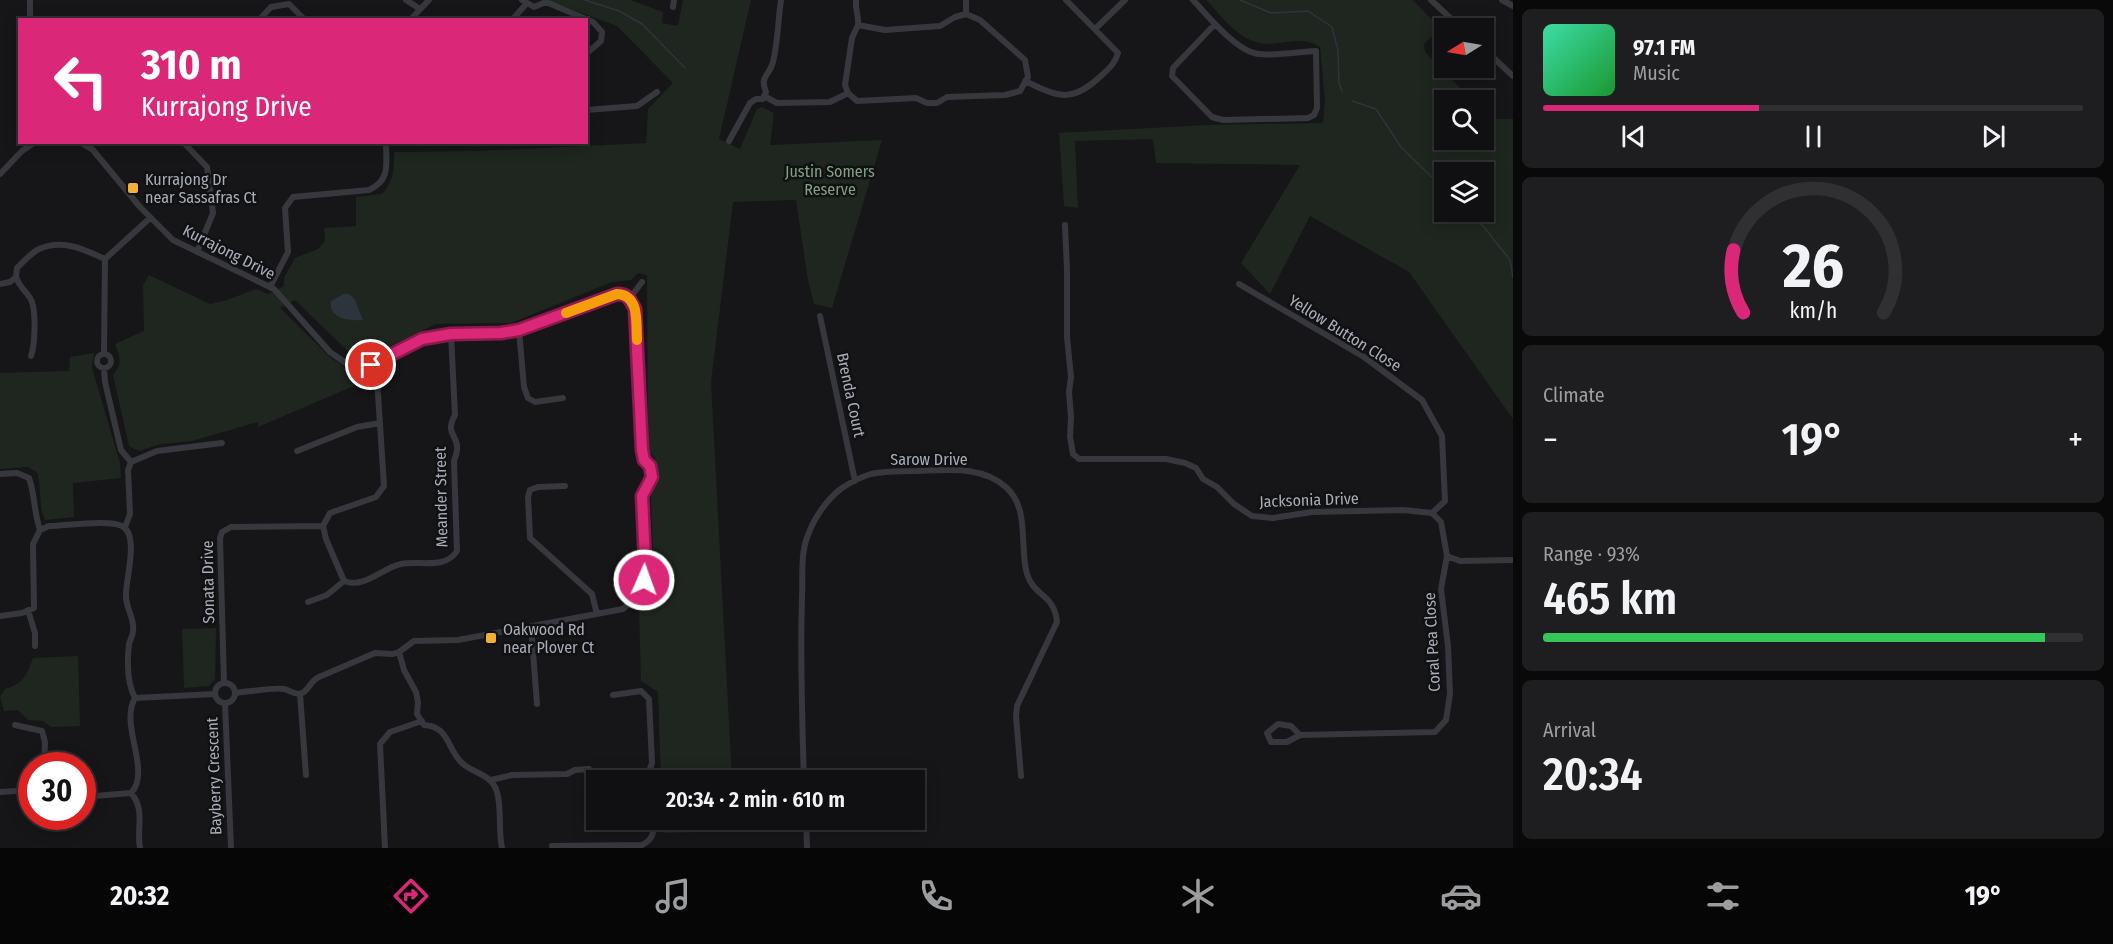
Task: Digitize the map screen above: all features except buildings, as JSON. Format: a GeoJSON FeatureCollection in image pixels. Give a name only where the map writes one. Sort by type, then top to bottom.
{"type":"FeatureCollection","features":[{"type":"Feature","properties":{"kind":"street"},"geometry":{"type":"LineString","coordinates":[[30,0],[30,18]]}},
{"type":"Feature","properties":{"kind":"street"},"geometry":{"type":"LineString","coordinates":[[406,0],[420,9]]}},
{"type":"Feature","properties":{"kind":"street"},"geometry":{"type":"LineString","coordinates":[[412,18],[429,0]]}},
{"type":"Feature","properties":{"kind":"street"},"geometry":{"type":"LineString","coordinates":[[729,141],[750,104],[756,99],[762,99],[766,92],[763,84],[764,76],[773,65],[781,0]]}},
{"type":"Feature","properties":{"kind":"street"},"geometry":{"type":"LineString","coordinates":[[856,0],[855,10],[859,19],[852,38],[845,85],[848,93],[857,101],[916,98],[927,103],[937,103],[947,97],[1005,95],[1020,91],[1028,77],[1025,60],[980,20],[966,14],[955,17],[940,26],[885,30],[858,25]]}},
{"type":"Feature","properties":{"kind":"street"},"geometry":{"type":"LineString","coordinates":[[966,0],[966,14]]}},
{"type":"Feature","properties":{"kind":"street"},"geometry":{"type":"LineString","coordinates":[[1026,81],[1045,91],[1067,96],[1087,89],[1116,62],[1118,53],[1066,0]]}},
{"type":"Feature","properties":{"kind":"street"},"geometry":{"type":"LineString","coordinates":[[1095,29],[1125,0]]}},
{"type":"Feature","properties":{"kind":"street"},"geometry":{"type":"LineString","coordinates":[[1193,0],[1215,24],[1245,50],[1258,54],[1316,51],[1317,108],[1314,115],[1308,118],[1223,120],[1212,117],[1172,76],[1173,68],[1215,24]]}},
{"type":"Feature","properties":{"kind":"street"},"geometry":{"type":"LineString","coordinates":[[1431,0],[1450,18]]}},
{"type":"Feature","properties":{"kind":"street"},"geometry":{"type":"LineString","coordinates":[[1502,0],[1513,6]]}},
{"type":"Feature","properties":{"kind":"street"},"geometry":{"type":"LineString","coordinates":[[513,18],[524,2],[534,7],[546,2],[584,18]]}},
{"type":"Feature","properties":{"kind":"street"},"geometry":{"type":"LineString","coordinates":[[261,18],[272,7],[281,3],[289,4],[303,18]]}},
{"type":"Feature","properties":{"kind":"street"},"geometry":{"type":"LineString","coordinates":[[588,20],[593,22],[602,33],[602,41],[588,52]]}},
{"type":"Feature","properties":{"kind":"street"},"geometry":{"type":"LineString","coordinates":[[1494,58],[1513,76]]}},
{"type":"Feature","properties":{"kind":"street"},"geometry":{"type":"LineString","coordinates":[[588,110],[638,106],[657,92]]}},
{"type":"Feature","properties":{"kind":"street"},"geometry":{"type":"LineString","coordinates":[[764,96],[777,103],[830,102],[848,93]]}},
{"type":"Feature","properties":{"kind":"street"},"geometry":{"type":"LineString","coordinates":[[0,174],[32,144]]}},
{"type":"Feature","properties":{"kind":"street","name":"Kurrajong Drive"},"geometry":{"type":"LineString","coordinates":[[83,144],[93,150],[150,218],[173,240],[274,289],[330,352],[350,366],[371,365],[422,339],[451,334],[501,333],[519,330],[617,294],[625,294],[630,298]]}},
{"type":"Feature","properties":{"kind":"street"},"geometry":{"type":"LineString","coordinates":[[185,144],[207,167],[213,213],[197,252]]}},
{"type":"Feature","properties":{"kind":"street"},"geometry":{"type":"LineString","coordinates":[[270,287],[288,252],[285,208],[293,197],[369,190],[379,186],[387,172],[386,144]]}},
{"type":"Feature","properties":{"kind":"street"},"geometry":{"type":"LineString","coordinates":[[131,462],[122,450],[105,382],[104,368],[97,361],[104,354],[105,259],[150,218]]}},
{"type":"Feature","properties":{"kind":"street","name":"Jacksonia Drive"},"geometry":{"type":"LineString","coordinates":[[1065,225],[1067,337],[1071,377],[1070,437],[1073,454],[1079,459],[1166,459],[1185,463],[1197,468],[1203,479],[1217,487],[1234,504],[1252,516],[1273,518],[1312,513],[1404,510],[1432,513]]}},
{"type":"Feature","properties":{"kind":"street"},"geometry":{"type":"LineString","coordinates":[[31,356],[34,347],[33,304],[20,286],[16,277],[16,268],[39,249],[60,245],[80,246],[105,259]]}},
{"type":"Feature","properties":{"kind":"street"},"geometry":{"type":"LineString","coordinates":[[0,284],[10,282],[16,277]]}},
{"type":"Feature","properties":{"kind":"street"},"geometry":{"type":"LineString","coordinates":[[235,693],[284,689],[300,694],[307,690],[312,680],[375,653],[399,652],[414,641],[458,640],[623,609],[637,596],[644,580],[645,561],[642,496],[652,477],[650,466],[644,460],[642,450],[635,309],[630,298],[642,282]]}},
{"type":"Feature","properties":{"kind":"street","name":"Yellow Button Close"},"geometry":{"type":"LineString","coordinates":[[1239,284],[1364,357],[1422,400],[1442,436],[1445,501],[1432,513]]}},
{"type":"Feature","properties":{"kind":"street","name":"Brenda Court"},"geometry":{"type":"LineString","coordinates":[[820,316],[855,481]]}},
{"type":"Feature","properties":{"kind":"street"},"geometry":{"type":"LineString","coordinates":[[519,330],[524,387],[528,398],[535,402],[563,398]]}},
{"type":"Feature","properties":{"kind":"street","name":"Meander Street"},"geometry":{"type":"LineString","coordinates":[[344,581],[352,584],[367,580],[398,565],[415,562],[445,563],[453,558],[457,551],[454,461],[458,449],[450,423],[455,415],[451,334]]}},
{"type":"Feature","properties":{"kind":"street"},"geometry":{"type":"LineString","coordinates":[[308,602],[327,595],[344,581],[326,539],[323,526],[330,513],[376,498],[384,486],[376,363]]}},
{"type":"Feature","properties":{"kind":"street"},"geometry":{"type":"LineString","coordinates":[[297,451],[357,427],[380,423]]}},
{"type":"Feature","properties":{"kind":"street"},"geometry":{"type":"LineString","coordinates":[[125,527],[130,514],[128,470],[131,462],[157,451],[222,443]]}},
{"type":"Feature","properties":{"kind":"street","name":"Sarow Drive"},"geometry":{"type":"LineString","coordinates":[[804,770],[800,660],[804,557],[807,537],[826,503],[840,489],[855,481],[870,475],[889,472],[962,470],[995,478],[1013,494],[1020,507],[1027,575],[1036,590],[1047,598],[1056,610],[1057,622],[1017,706],[1021,776]]}},
{"type":"Feature","properties":{"kind":"street"},"geometry":{"type":"LineString","coordinates":[[0,474],[17,473],[29,478],[40,530]]}},
{"type":"Feature","properties":{"kind":"street"},"geometry":{"type":"LineString","coordinates":[[565,486],[538,487],[530,490],[528,497],[530,538],[592,594],[597,614]]}},
{"type":"Feature","properties":{"kind":"street"},"geometry":{"type":"LineString","coordinates":[[1432,513],[1441,522],[1447,556],[1460,561],[1513,561]]}},
{"type":"Feature","properties":{"kind":"street"},"geometry":{"type":"LineString","coordinates":[[0,616],[22,613],[34,608],[33,544],[40,530],[49,526],[114,523],[125,527],[129,534],[131,549],[125,594],[127,609],[133,621],[134,634],[129,641],[128,663],[131,689],[135,698]]}},
{"type":"Feature","properties":{"kind":"street","name":"Sonata Drive"},"geometry":{"type":"LineString","coordinates":[[224,684],[220,538],[222,532],[231,527],[323,526]]}},
{"type":"Feature","properties":{"kind":"street","name":"Coral Pea Close"},"geometry":{"type":"LineString","coordinates":[[1300,735],[1291,726],[1278,724],[1267,733],[1272,742],[1287,742],[1300,735],[1435,732],[1446,720],[1449,694],[1448,646],[1441,590],[1447,556]]}},
{"type":"Feature","properties":{"kind":"street"},"geometry":{"type":"LineString","coordinates":[[28,610],[35,633],[35,646]]}},
{"type":"Feature","properties":{"kind":"street"},"geometry":{"type":"LineString","coordinates":[[531,626],[537,704]]}},
{"type":"Feature","properties":{"kind":"street"},"geometry":{"type":"LineString","coordinates":[[399,652],[404,670],[416,692],[417,714],[424,725],[434,725],[442,732],[461,762],[491,780],[497,792],[502,848]]}},
{"type":"Feature","properties":{"kind":"street"},"geometry":{"type":"LineString","coordinates":[[224,684],[232,686],[235,693],[232,700],[225,703],[218,700],[215,694],[219,686],[224,684]]}},
{"type":"Feature","properties":{"kind":"street"},"geometry":{"type":"LineString","coordinates":[[613,695],[641,691],[649,699],[650,770]]}},
{"type":"Feature","properties":{"kind":"street"},"geometry":{"type":"LineString","coordinates":[[135,698],[215,694]]}},
{"type":"Feature","properties":{"kind":"street"},"geometry":{"type":"LineString","coordinates":[[300,694],[306,775]]}},
{"type":"Feature","properties":{"kind":"street"},"geometry":{"type":"LineString","coordinates":[[96,796],[130,793],[135,789],[137,756],[132,737],[131,705],[135,698]]}},
{"type":"Feature","properties":{"kind":"street","name":"Bayberry Crescent"},"geometry":{"type":"LineString","coordinates":[[225,703],[231,848]]}},
{"type":"Feature","properties":{"kind":"street"},"geometry":{"type":"LineString","coordinates":[[384,848],[380,744],[390,732],[422,721]]}},
{"type":"Feature","properties":{"kind":"street"},"geometry":{"type":"LineString","coordinates":[[15,725],[42,731],[45,752]]}},
{"type":"Feature","properties":{"kind":"street"},"geometry":{"type":"LineString","coordinates":[[491,780],[512,775],[567,774],[575,770],[590,770]]}},
{"type":"Feature","properties":{"kind":"street"},"geometry":{"type":"LineString","coordinates":[[0,792],[18,791]]}},
{"type":"Feature","properties":{"kind":"street"},"geometry":{"type":"LineString","coordinates":[[130,793],[139,808],[141,835],[138,847]]}},
{"type":"Feature","properties":{"kind":"street"},"geometry":{"type":"LineString","coordinates":[[552,846],[642,845],[650,841],[654,830]]}},
{"type":"Feature","properties":{"kind":"street"},"geometry":{"type":"LineString","coordinates":[[806,830],[807,848]]}},
{"type":"Feature","properties":{"kind":"green space","name":"Justin Somers Reserve"},"geometry":{"type":"Polygon","coordinates":[[[546,0],[630,0],[663,12],[662,23],[678,26],[683,0],[751,0],[719,139],[740,149],[757,109],[762,107],[774,113],[770,145],[882,140],[832,308],[814,304],[808,280],[796,200],[733,202],[711,382],[731,770],[661,770],[658,692],[641,681],[639,608],[654,583],[651,498],[657,472],[655,458],[648,449],[647,275],[638,273],[631,280],[612,282],[511,323],[436,324],[370,356],[354,357],[295,300],[280,308],[332,359],[350,369],[370,369],[370,379],[258,427],[258,422],[192,441],[161,444],[139,451],[129,446],[113,375],[120,360],[115,344],[144,331],[143,285],[149,275],[210,304],[256,289],[268,294],[284,286],[284,278],[295,258],[318,249],[325,241],[324,228],[356,226],[356,197],[382,194],[392,174],[394,152],[480,151],[646,143],[648,109],[673,83],[617,26],[546,0]]]}},
{"type":"Feature","properties":{"kind":"green space"},"geometry":{"type":"Polygon","coordinates":[[[1206,0],[1413,0],[1434,22],[1434,34],[1424,44],[1425,52],[1434,61],[1434,78],[1450,78],[1462,90],[1434,90],[1434,150],[1494,150],[1494,119],[1513,119],[1513,419],[1409,272],[1310,216],[1270,294],[1241,263],[1300,165],[1156,163],[1153,139],[1075,141],[1078,208],[1064,206],[1059,133],[1206,125],[1323,123],[1325,101],[1320,47],[1304,41],[1272,44],[1256,42],[1241,35],[1206,0]]]}},
{"type":"Feature","properties":{"kind":"green space"},"geometry":{"type":"Polygon","coordinates":[[[94,353],[92,368],[120,463],[121,478],[73,483],[74,517],[45,520],[37,472],[28,467],[0,469],[0,373],[69,371],[70,357],[94,353]]]}},
{"type":"Feature","properties":{"kind":"green space"},"geometry":{"type":"Polygon","coordinates":[[[216,628],[215,679],[209,686],[184,688],[182,629],[216,628]]]}},
{"type":"Feature","properties":{"kind":"green space"},"geometry":{"type":"Polygon","coordinates":[[[78,656],[80,726],[51,727],[43,721],[28,720],[18,710],[4,711],[0,697],[5,689],[24,678],[33,658],[78,656]]]}},
{"type":"Feature","properties":{"kind":"green space"},"geometry":{"type":"Polygon","coordinates":[[[663,830],[735,831],[663,833],[663,830]]]}},
{"type":"Feature","properties":{"kind":"shaded area"},"geometry":{"type":"Polygon","coordinates":[[[344,294],[349,294],[355,300],[363,320],[341,318],[333,312],[331,301],[344,294]]]}},
{"type":"Feature","properties":{"kind":"waterway"},"geometry":{"type":"LineString","coordinates":[[585,0],[619,11],[642,24],[685,68]]}},
{"type":"Feature","properties":{"kind":"waterway"},"geometry":{"type":"LineString","coordinates":[[1240,0],[1271,13],[1308,11],[1332,27],[1338,50],[1339,83],[1342,91]]}},
{"type":"Feature","properties":{"kind":"waterway"},"geometry":{"type":"LineString","coordinates":[[1352,101],[1376,109],[1401,147],[1434,179]]}},
{"type":"Feature","properties":{"kind":"waterway"},"geometry":{"type":"LineString","coordinates":[[1479,222],[1510,260],[1513,278]]}},
{"type":"Feature","properties":{"kind":"slow traffic"},"geometry":{"type":"LineString","coordinates":[[566,313],[617,294],[625,294],[630,298],[635,309],[637,340]]}},
{"type":"Feature","properties":{"kind":"place","name":"Kurrajong Dr near Sassafras Ct"},"geometry":{"type":"Point","coordinates":[133,188]}},
{"type":"Feature","properties":{"kind":"place","name":"Oakwood Rd near Plover Ct"},"geometry":{"type":"Point","coordinates":[491,638]}},
{"type":"Feature","properties":{"kind":"route"},"geometry":{"type":"LineString","coordinates":[[371,365],[422,339],[451,334],[501,333],[519,330],[617,294],[625,294],[630,298],[635,309],[642,450],[644,460],[650,466],[652,477],[645,486],[642,496],[644,580]]}}]}
